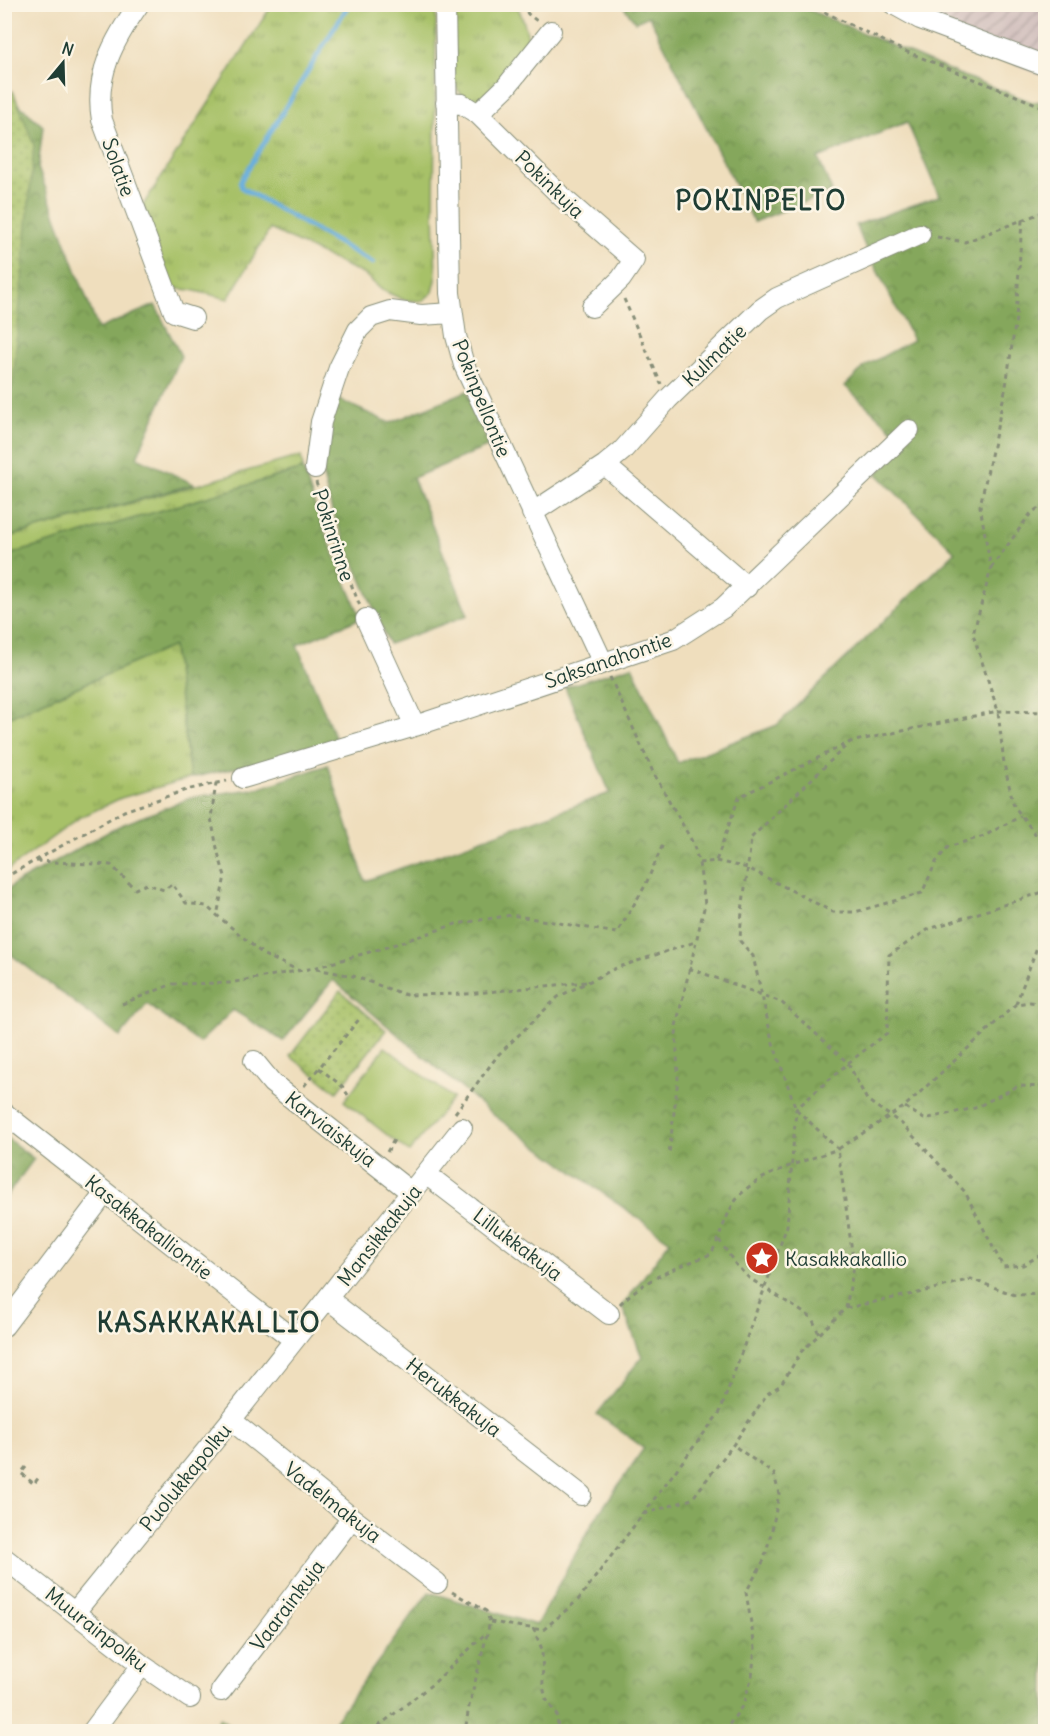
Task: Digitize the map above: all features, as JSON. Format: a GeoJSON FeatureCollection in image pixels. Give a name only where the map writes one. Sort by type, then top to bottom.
{"type":"FeatureCollection","features":[{"type":"Feature","properties":{"kind":"street","name":"Solatie"},"geometry":{"type":"LineString","coordinates":[[139,4],[118,34],[102,72],[99,104],[102,120],[174,312],[193,318]]}},
{"type":"Feature","properties":{"kind":"street","name":"Pokinpellontie"},"geometry":{"type":"LineString","coordinates":[[445,4],[452,313],[456,336],[464,364],[603,663]]}},
{"type":"Feature","properties":{"kind":"street"},"geometry":{"type":"LineString","coordinates":[[893,4],[920,19],[1046,66]]}},
{"type":"Feature","properties":{"kind":"street"},"geometry":{"type":"LineString","coordinates":[[478,114],[506,87],[550,31]]}},
{"type":"Feature","properties":{"kind":"street","name":"Pokinkuja"},"geometry":{"type":"LineString","coordinates":[[446,103],[462,104],[478,114],[563,198],[634,260],[621,279],[592,307]]}},
{"type":"Feature","properties":{"kind":"street","name":"Kulmatie"},"geometry":{"type":"LineString","coordinates":[[532,513],[605,465],[634,438],[668,399],[760,310],[777,298],[920,234]]}},
{"type":"Feature","properties":{"kind":"street","name":"Pokinrinne"},"geometry":{"type":"LineString","coordinates":[[315,468],[321,422],[339,368],[358,330],[371,317],[390,311],[421,315],[452,313]]}},
{"type":"Feature","properties":{"kind":"street","name":"Saksanahontie"},"geometry":{"type":"LineString","coordinates":[[243,778],[415,726],[673,640],[723,608],[909,430]]}},
{"type":"Feature","properties":{"kind":"street"},"geometry":{"type":"LineString","coordinates":[[605,465],[747,586]]}},
{"type":"Feature","properties":{"kind":"street"},"geometry":{"type":"LineString","coordinates":[[366,618],[415,726]]}},
{"type":"Feature","properties":{"kind":"street","name":"Karviaiskuja"},"geometry":{"type":"LineString","coordinates":[[254,1061],[273,1083],[412,1193]]}},
{"type":"Feature","properties":{"kind":"street","name":"Kasakkakalliontie"},"geometry":{"type":"LineString","coordinates":[[4,1113],[294,1340]]}},
{"type":"Feature","properties":{"kind":"street","name":"Mansikkakuja"},"geometry":{"type":"LineString","coordinates":[[294,1340],[412,1193],[458,1122]]}},
{"type":"Feature","properties":{"kind":"street","name":"Lillukkakuja"},"geometry":{"type":"LineString","coordinates":[[426,1174],[609,1314]]}},
{"type":"Feature","properties":{"kind":"street"},"geometry":{"type":"LineString","coordinates":[[4,1326],[105,1193]]}},
{"type":"Feature","properties":{"kind":"street","name":"Herukkakuja"},"geometry":{"type":"LineString","coordinates":[[328,1299],[581,1495]]}},
{"type":"Feature","properties":{"kind":"street","name":"Puolukkapolku"},"geometry":{"type":"LineString","coordinates":[[75,1612],[294,1340]]}},
{"type":"Feature","properties":{"kind":"street","name":"Vadelmakuja"},"geometry":{"type":"LineString","coordinates":[[231,1420],[437,1583]]}},
{"type":"Feature","properties":{"kind":"street","name":"Vaarainkuja"},"geometry":{"type":"LineString","coordinates":[[221,1691],[352,1518]]}},
{"type":"Feature","properties":{"kind":"street","name":"Muurainpolku"},"geometry":{"type":"LineString","coordinates":[[7,1566],[75,1612],[142,1665],[190,1698]]}},
{"type":"Feature","properties":{"kind":"street"},"geometry":{"type":"LineString","coordinates":[[92,1731],[142,1665]]}},
{"type":"Feature","properties":{"kind":"path"},"geometry":{"type":"LineString","coordinates":[[522,4],[528,14],[550,31]]}},
{"type":"Feature","properties":{"kind":"path"},"geometry":{"type":"LineString","coordinates":[[808,4],[900,49],[1046,108]]}},
{"type":"Feature","properties":{"kind":"path"},"geometry":{"type":"LineString","coordinates":[[920,234],[965,242],[1046,211]]}},
{"type":"Feature","properties":{"kind":"path"},"geometry":{"type":"LineString","coordinates":[[991,569],[980,506],[1006,386],[1016,318],[1022,220]]}},
{"type":"Feature","properties":{"kind":"path"},"geometry":{"type":"LineString","coordinates":[[621,279],[622,293],[668,399]]}},
{"type":"Feature","properties":{"kind":"path","name":"Pokinrinne"},"geometry":{"type":"LineString","coordinates":[[315,468],[317,488],[330,532],[366,618]]}},
{"type":"Feature","properties":{"kind":"path"},"geometry":{"type":"LineString","coordinates":[[1046,503],[1031,513],[991,569],[973,634],[999,711],[1004,764],[1014,806],[1046,848]]}},
{"type":"Feature","properties":{"kind":"path"},"geometry":{"type":"LineString","coordinates":[[603,663],[653,772],[693,843],[699,863],[705,904],[676,1026],[678,1079],[669,1154]]}},
{"type":"Feature","properties":{"kind":"path"},"geometry":{"type":"LineString","coordinates":[[716,861],[740,797],[850,742],[999,711],[1046,712]]}},
{"type":"Feature","properties":{"kind":"path"},"geometry":{"type":"LineString","coordinates":[[490,1622],[543,1630],[578,1600],[720,1412],[787,1226],[796,1109],[772,1040],[753,956],[740,941],[740,911],[751,838],[850,742]]}},
{"type":"Feature","properties":{"kind":"path"},"geometry":{"type":"LineString","coordinates":[[4,878],[124,811],[186,790],[243,778]]}},
{"type":"Feature","properties":{"kind":"path"},"geometry":{"type":"LineString","coordinates":[[216,783],[211,818],[225,876],[217,916]]}},
{"type":"Feature","properties":{"kind":"path"},"geometry":{"type":"LineString","coordinates":[[699,863],[716,861],[748,868],[833,912],[855,912],[922,892],[936,862],[948,847],[984,836],[1021,816]]}},
{"type":"Feature","properties":{"kind":"path"},"geometry":{"type":"LineString","coordinates":[[122,1004],[173,984],[229,983],[314,968],[456,924],[512,915],[616,933],[645,886],[664,842]]}},
{"type":"Feature","properties":{"kind":"path"},"geometry":{"type":"LineString","coordinates":[[36,861],[111,865],[135,889],[147,884],[164,890],[172,884],[186,903],[206,906],[264,956],[300,970]]}},
{"type":"Feature","properties":{"kind":"path"},"geometry":{"type":"LineString","coordinates":[[1046,868],[1043,892],[1046,909]]}},
{"type":"Feature","properties":{"kind":"path"},"geometry":{"type":"LineString","coordinates":[[796,1109],[848,1063],[887,1033],[889,955],[928,929],[1043,892]]}},
{"type":"Feature","properties":{"kind":"path"},"geometry":{"type":"LineString","coordinates":[[609,1314],[635,1288],[663,1273],[711,1254],[719,1240],[725,1220],[742,1193],[764,1178],[838,1149],[904,1107],[1016,1004],[1046,923]]}},
{"type":"Feature","properties":{"kind":"path"},"geometry":{"type":"LineString","coordinates":[[458,1122],[498,1055],[558,997],[616,968],[695,942]]}},
{"type":"Feature","properties":{"kind":"path"},"geometry":{"type":"LineString","coordinates":[[314,968],[353,976],[406,995],[466,994],[588,982]]}},
{"type":"Feature","properties":{"kind":"path"},"geometry":{"type":"LineString","coordinates":[[689,968],[781,1002],[848,1063],[867,1100],[902,1124],[965,1192],[1003,1267],[1023,1265],[1046,1252]]}},
{"type":"Feature","properties":{"kind":"path"},"geometry":{"type":"LineString","coordinates":[[1016,1004],[1030,1002],[1046,1005]]}},
{"type":"Feature","properties":{"kind":"path"},"geometry":{"type":"LineString","coordinates":[[295,1100],[361,1017]]}},
{"type":"Feature","properties":{"kind":"path"},"geometry":{"type":"LineString","coordinates":[[319,1068],[342,1086],[348,1095]]}},
{"type":"Feature","properties":{"kind":"path"},"geometry":{"type":"LineString","coordinates":[[904,1107],[924,1119],[975,1108],[1018,1086],[1046,1087]]}},
{"type":"Feature","properties":{"kind":"path"},"geometry":{"type":"LineString","coordinates":[[796,1109],[838,1149],[855,1266],[846,1308]]}},
{"type":"Feature","properties":{"kind":"path"},"geometry":{"type":"LineString","coordinates":[[719,1240],[736,1265],[749,1278],[812,1318],[819,1334]]}},
{"type":"Feature","properties":{"kind":"path"},"geometry":{"type":"LineString","coordinates":[[642,1515],[692,1500],[733,1445],[766,1394],[781,1385],[801,1352],[846,1308],[971,1279],[1015,1295],[1046,1294]]}},
{"type":"Feature","properties":{"kind":"path"},"geometry":{"type":"LineString","coordinates":[[724,1731],[743,1705],[752,1676],[755,1648],[746,1592],[764,1560],[778,1494],[774,1474],[733,1445]]}},
{"type":"Feature","properties":{"kind":"path"},"geometry":{"type":"LineString","coordinates":[[27,1467],[21,1473],[34,1484],[39,1477]]}},
{"type":"Feature","properties":{"kind":"path"},"geometry":{"type":"LineString","coordinates":[[437,1583],[486,1611],[490,1622],[465,1731]]}},
{"type":"Feature","properties":{"kind":"path"},"geometry":{"type":"LineString","coordinates":[[533,1628],[542,1649],[543,1686],[546,1699],[558,1717],[557,1731]]}},
{"type":"Feature","properties":{"kind":"path"},"geometry":{"type":"LineString","coordinates":[[371,1731],[435,1682],[487,1632]]}},
{"type":"Feature","properties":{"kind":"shaded area"},"geometry":{"type":"Polygon","coordinates":[[[874,5],[1045,5],[1045,77],[874,5]]]}},
{"type":"Feature","properties":{"kind":"green space"},"geometry":{"type":"Polygon","coordinates":[[[272,5],[436,5],[434,212],[436,280],[433,292],[422,301],[404,300],[382,290],[365,275],[270,229],[228,299],[191,290],[170,288],[143,205],[272,5]]]}},
{"type":"Feature","properties":{"kind":"green space"},"geometry":{"type":"Polygon","coordinates":[[[454,5],[517,5],[527,32],[526,47],[516,65],[478,102],[462,95],[455,83],[452,61],[454,5]]]}},
{"type":"Feature","properties":{"kind":"green space"},"geometry":{"type":"Polygon","coordinates":[[[622,5],[798,5],[958,74],[1032,102],[1045,101],[1045,1731],[327,1731],[429,1592],[536,1625],[595,1519],[644,1448],[597,1414],[642,1357],[622,1306],[670,1241],[492,1114],[333,980],[283,1041],[233,1010],[199,1043],[147,1004],[120,1037],[5,950],[4,893],[14,884],[119,826],[193,797],[260,788],[328,765],[365,881],[610,793],[565,687],[632,666],[678,763],[777,725],[955,552],[877,474],[907,443],[845,386],[865,366],[913,340],[856,225],[939,196],[907,122],[818,158],[832,191],[754,222],[649,16],[636,22],[622,5]]]}},
{"type":"Feature","properties":{"kind":"green space"},"geometry":{"type":"Polygon","coordinates":[[[13,91],[34,145],[13,384],[5,402],[4,96],[13,91]]]}},
{"type":"Feature","properties":{"kind":"green space"},"geometry":{"type":"Polygon","coordinates":[[[14,100],[43,126],[38,168],[98,329],[155,305],[181,356],[137,457],[194,484],[5,538],[4,103],[14,100]]]}},
{"type":"Feature","properties":{"kind":"green space"},"geometry":{"type":"Polygon","coordinates":[[[467,391],[489,446],[413,478],[468,615],[389,644],[332,511],[323,477],[324,446],[335,398],[390,423],[467,391]]]}},
{"type":"Feature","properties":{"kind":"green space"},"geometry":{"type":"Polygon","coordinates":[[[301,456],[303,469],[5,556],[5,538],[301,456]]]}},
{"type":"Feature","properties":{"kind":"green space"},"geometry":{"type":"Polygon","coordinates":[[[303,469],[319,518],[361,618],[297,645],[338,745],[190,778],[173,646],[5,718],[5,556],[303,469]]]}},
{"type":"Feature","properties":{"kind":"green space"},"geometry":{"type":"Polygon","coordinates":[[[173,646],[190,778],[121,798],[79,818],[5,872],[5,718],[173,646]]]}},
{"type":"Feature","properties":{"kind":"green space"},"geometry":{"type":"Polygon","coordinates":[[[340,991],[386,1030],[337,1092],[290,1056],[340,991]]]}},
{"type":"Feature","properties":{"kind":"green space"},"geometry":{"type":"Polygon","coordinates":[[[385,1047],[453,1098],[409,1152],[344,1101],[385,1047]]]}},
{"type":"Feature","properties":{"kind":"green space"},"geometry":{"type":"Polygon","coordinates":[[[4,1136],[34,1159],[5,1198],[4,1198],[4,1136]]]}},
{"type":"Feature","properties":{"kind":"green space"},"geometry":{"type":"Polygon","coordinates":[[[220,1718],[238,1731],[209,1731],[220,1718]]]}},
{"type":"Feature","properties":{"kind":"waterway"},"geometry":{"type":"LineString","coordinates":[[349,4],[240,182],[242,188],[373,263]]}},
{"type":"Feature","properties":{"kind":"place","name":"Kasakkakallio"},"geometry":{"type":"Point","coordinates":[762,1258]}},
{"type":"Feature","properties":{"kind":"district","name":"POKINPELTO"},"geometry":{"type":"Point","coordinates":[761,200]}},
{"type":"Feature","properties":{"kind":"district","name":"KASAKKAKALLIO"},"geometry":{"type":"Point","coordinates":[209,1322]}}]}
